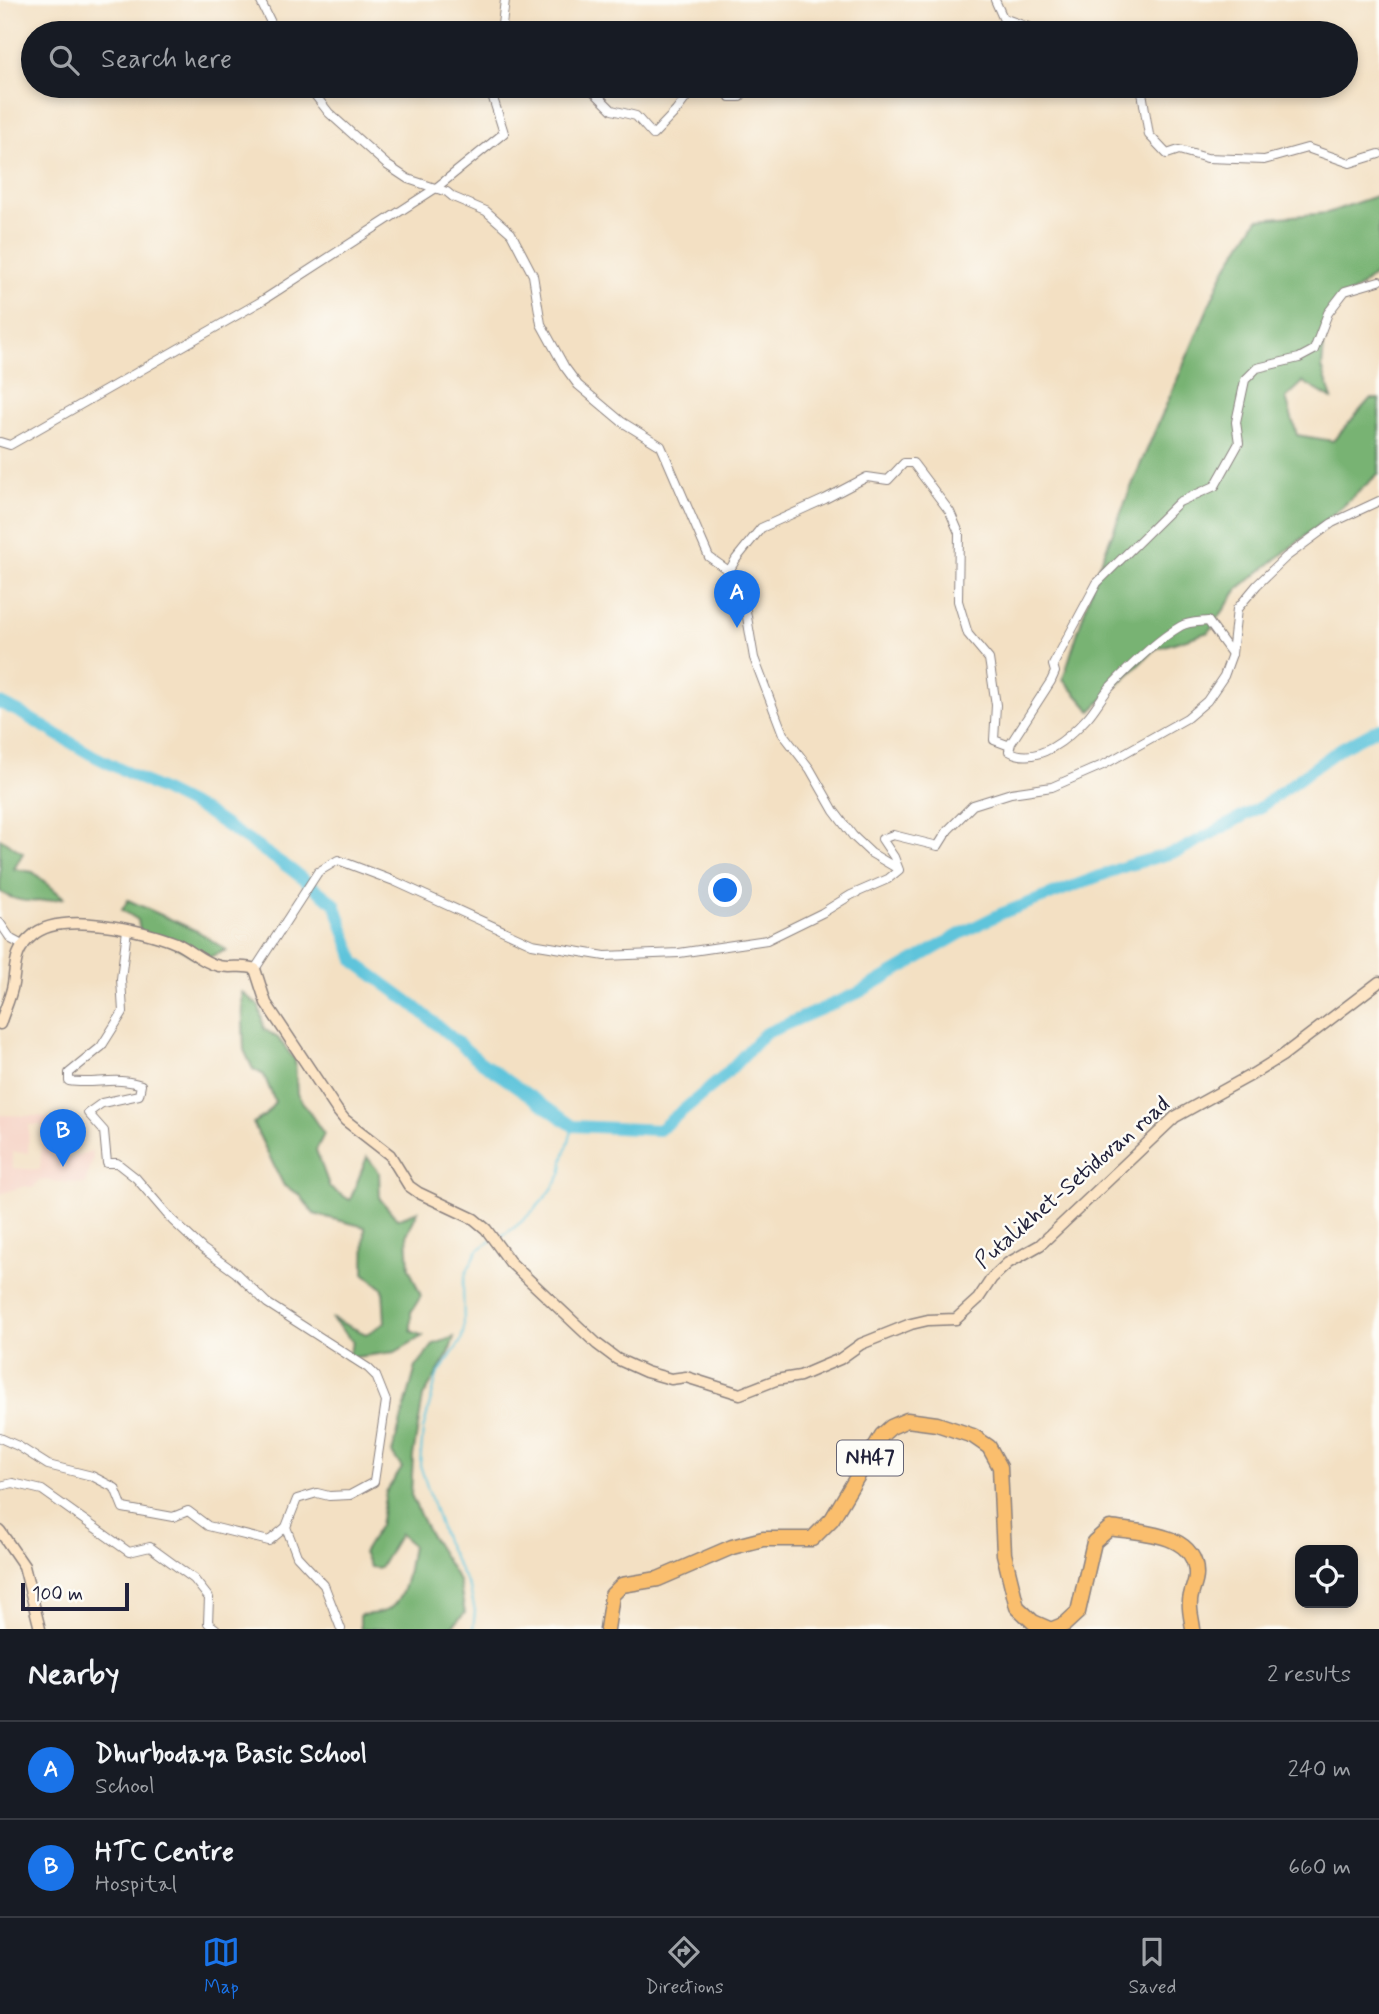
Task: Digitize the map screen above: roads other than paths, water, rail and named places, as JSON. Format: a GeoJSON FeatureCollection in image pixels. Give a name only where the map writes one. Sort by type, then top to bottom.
{"type":"FeatureCollection","features":[{"type":"Feature","properties":{"kind":"highway","name":"NH47"},"geometry":{"type":"LineString","coordinates":[[607,1629],[612,1595],[622,1585],[658,1579],[732,1547],[763,1539],[812,1539],[832,1519],[882,1435],[891,1427],[907,1420],[937,1424],[972,1436],[989,1447],[1000,1467],[1004,1554],[1017,1607],[1033,1622],[1051,1629],[1065,1624],[1078,1612],[1094,1542],[1110,1528],[1168,1538],[1185,1547],[1192,1557],[1196,1575],[1190,1602],[1193,1629]]}},
{"type":"Feature","properties":{"kind":"main road"},"geometry":{"type":"LineString","coordinates":[[0,1024],[13,985],[14,963],[30,937],[43,927],[69,922],[127,930],[177,944],[219,966],[257,966]]}},
{"type":"Feature","properties":{"kind":"main road","name":"Putalikhet-Setidovan road"},"geometry":{"type":"LineString","coordinates":[[257,966],[266,1003],[345,1120],[390,1155],[409,1186],[474,1219],[510,1262],[628,1366],[671,1379],[687,1377],[740,1394],[776,1380],[800,1376],[839,1359],[861,1344],[911,1324],[928,1320],[956,1320],[1008,1263],[1040,1245],[1175,1117],[1282,1056],[1379,982]]}},
{"type":"Feature","properties":{"kind":"main road"},"geometry":{"type":"LineString","coordinates":[[0,1531],[24,1566],[40,1629]]}},
{"type":"Feature","properties":{"kind":"street"},"geometry":{"type":"LineString","coordinates":[[260,0],[270,21]]}},
{"type":"Feature","properties":{"kind":"street"},"geometry":{"type":"LineString","coordinates":[[502,21],[505,0]]}},
{"type":"Feature","properties":{"kind":"street"},"geometry":{"type":"LineString","coordinates":[[995,0],[1003,18],[1011,21]]}},
{"type":"Feature","properties":{"kind":"street"},"geometry":{"type":"LineString","coordinates":[[317,98],[329,113],[387,165],[408,179],[436,188],[486,211],[512,233],[533,275],[541,324],[564,366],[578,385],[622,422],[661,446],[709,557],[729,571],[746,611],[754,658],[783,734],[810,769],[834,811],[853,836],[871,853],[898,870]]}},
{"type":"Feature","properties":{"kind":"street"},"geometry":{"type":"LineString","coordinates":[[0,442],[10,445],[260,302],[436,188],[504,133],[494,98]]}},
{"type":"Feature","properties":{"kind":"street"},"geometry":{"type":"LineString","coordinates":[[600,98],[612,110],[636,116],[653,135],[686,98]]}},
{"type":"Feature","properties":{"kind":"street"},"geometry":{"type":"LineString","coordinates":[[1143,98],[1149,135],[1167,154],[1179,150],[1207,158],[1264,160],[1307,148],[1350,163],[1379,154]]}},
{"type":"Feature","properties":{"kind":"street"},"geometry":{"type":"LineString","coordinates":[[1232,654],[1208,621],[1183,624],[1140,657],[1109,688],[1088,717],[1062,741],[1031,757],[1018,756],[1009,751],[1051,681],[1055,672],[1054,665],[1097,583],[1179,502],[1215,486],[1230,463],[1239,443],[1236,422],[1245,380],[1257,368],[1299,358],[1314,350],[1328,313],[1345,290],[1379,281]]}},
{"type":"Feature","properties":{"kind":"street"},"geometry":{"type":"LineString","coordinates":[[729,571],[761,528],[867,477],[888,480],[904,463],[913,463],[950,512],[960,533],[958,601],[968,634],[989,659],[996,705],[994,740],[1010,746]]}},
{"type":"Feature","properties":{"kind":"street"},"geometry":{"type":"LineString","coordinates":[[898,870],[882,839],[892,835],[938,846],[948,830],[973,805],[1011,793],[1052,787],[1105,764],[1187,718],[1207,701],[1224,676],[1232,654],[1237,609],[1257,585],[1286,556],[1332,523],[1379,501]]}},
{"type":"Feature","properties":{"kind":"street"},"geometry":{"type":"LineString","coordinates":[[257,966],[318,872],[338,860],[394,881],[531,944],[605,957],[679,953],[767,940],[822,913],[851,895],[888,879],[898,870]]}},
{"type":"Feature","properties":{"kind":"street"},"geometry":{"type":"LineString","coordinates":[[0,923],[11,939],[23,946]]}},
{"type":"Feature","properties":{"kind":"street"},"geometry":{"type":"LineString","coordinates":[[0,1438],[48,1465],[92,1476],[115,1488],[123,1508],[173,1517],[188,1510],[208,1526],[270,1541],[286,1527],[297,1499],[317,1493],[329,1496],[350,1495],[374,1482],[386,1401],[376,1376],[368,1368],[267,1303],[172,1220],[136,1178],[117,1163],[107,1163],[104,1131],[88,1113],[102,1103],[139,1094],[141,1085],[131,1081],[69,1081],[69,1073],[101,1047],[123,1012],[121,979],[127,930]]}},
{"type":"Feature","properties":{"kind":"street"},"geometry":{"type":"LineString","coordinates":[[0,1486],[13,1483],[42,1490],[129,1552],[150,1547],[194,1579],[209,1598],[208,1622],[216,1629]]}},
{"type":"Feature","properties":{"kind":"street"},"geometry":{"type":"LineString","coordinates":[[286,1527],[297,1556],[324,1585],[341,1629]]}},
{"type":"Feature","properties":{"kind":"waterway"},"geometry":{"type":"LineString","coordinates":[[0,703],[92,755],[206,812],[289,868],[335,904],[355,962],[412,1004],[481,1062],[573,1126],[659,1130],[722,1078],[764,1034],[858,993],[1000,914],[1126,866],[1179,851],[1262,806],[1341,748],[1379,728]]}},
{"type":"Feature","properties":{"kind":"waterway"},"geometry":{"type":"LineString","coordinates":[[499,1237],[525,1218],[557,1182],[573,1126]]}},
{"type":"Feature","properties":{"kind":"waterway"},"geometry":{"type":"LineString","coordinates":[[473,1629],[475,1611],[470,1589],[445,1541],[420,1465],[423,1430],[437,1376],[461,1341],[464,1328],[463,1285],[466,1273],[478,1250],[491,1241]]}},
{"type":"Feature","properties":{"kind":"place","name":"Dhurbodaya Basic School"},"geometry":{"type":"Point","coordinates":[737,628]}},
{"type":"Feature","properties":{"kind":"place","name":"HTC Centre"},"geometry":{"type":"Point","coordinates":[63,1167]}}]}
